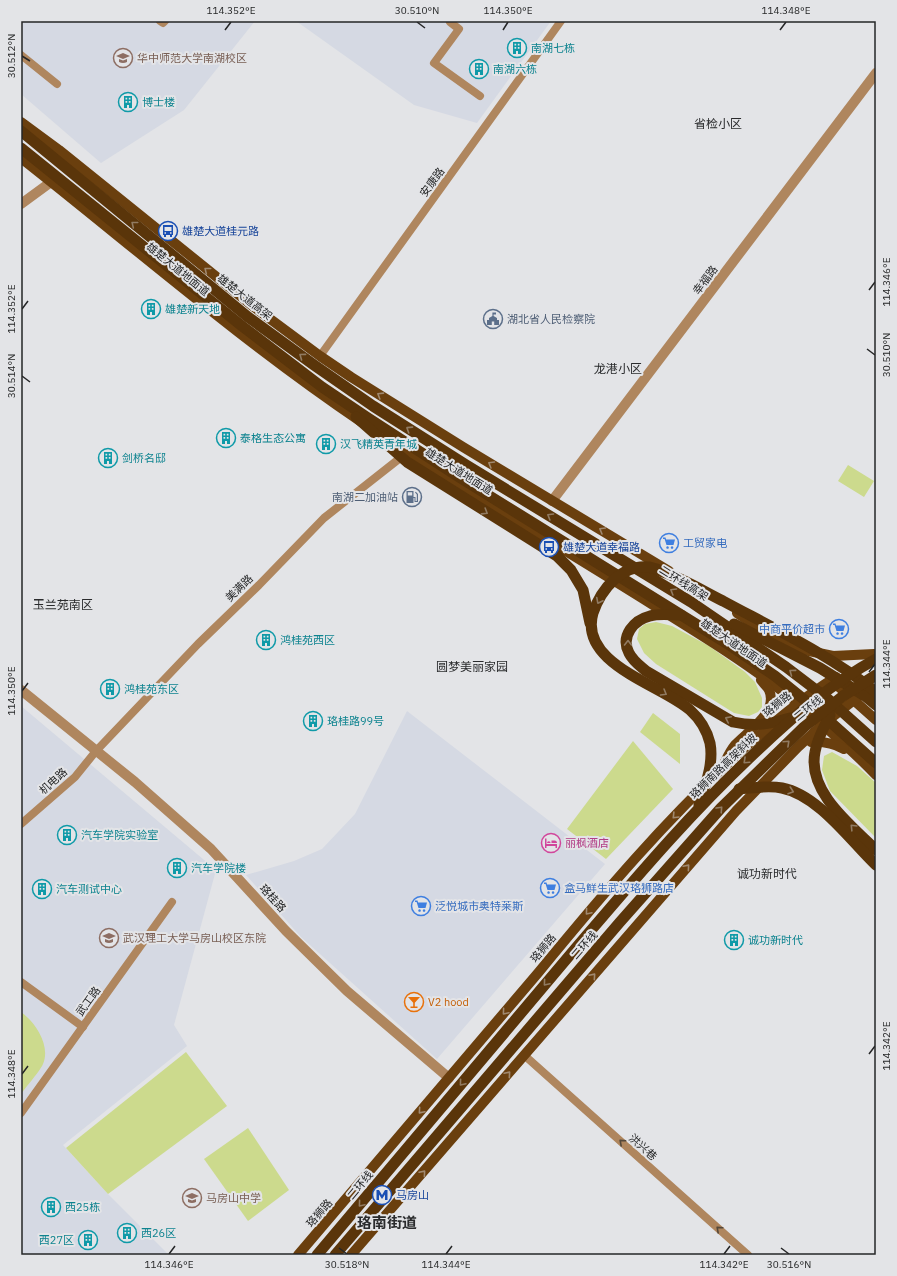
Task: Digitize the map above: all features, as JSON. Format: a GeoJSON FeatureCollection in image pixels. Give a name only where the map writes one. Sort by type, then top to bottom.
{"type":"FeatureCollection","features":[{"type":"Feature","properties":{"kind":"highway","name":"雄楚大道高架"},"geometry":{"type":"LineString","coordinates":[[21,131],[248,317],[373,406],[466,465]]}},
{"type":"Feature","properties":{"kind":"highway"},"geometry":{"type":"LineString","coordinates":[[21,148],[242,326],[322,387],[459,477],[728,644],[775,676],[817,710],[876,763]]}},
{"type":"Feature","properties":{"kind":"highway"},"geometry":{"type":"LineString","coordinates":[[322,387],[407,462],[556,556],[571,570],[583,590],[592,634],[603,653],[620,668],[679,702],[695,716],[707,732],[710,744],[708,774],[698,808]]}},
{"type":"Feature","properties":{"kind":"highway","name":"二环线高架"},"geometry":{"type":"LineString","coordinates":[[466,465],[690,602],[786,667],[828,699],[876,742]]}},
{"type":"Feature","properties":{"kind":"highway"},"geometry":{"type":"LineString","coordinates":[[591,627],[593,614],[598,601],[607,587],[617,577],[632,568],[650,567],[678,577],[813,650],[864,682],[876,692]]}},
{"type":"Feature","properties":{"kind":"highway"},"geometry":{"type":"LineString","coordinates":[[690,602],[820,668],[865,696],[876,705]]}},
{"type":"Feature","properties":{"kind":"highway"},"geometry":{"type":"LineString","coordinates":[[682,615],[651,615],[637,621],[629,630],[627,640],[628,651],[635,662],[646,671],[733,722],[760,726],[793,717]]}},
{"type":"Feature","properties":{"kind":"highway","name":"珞狮南路高架斜坡"},"geometry":{"type":"LineString","coordinates":[[607,911],[698,808],[734,772],[793,717],[875,656]]}},
{"type":"Feature","properties":{"kind":"highway","name":"二环线"},"geometry":{"type":"LineString","coordinates":[[335,1255],[620,922],[738,789],[804,727],[848,698],[859,685],[876,675]]}},
{"type":"Feature","properties":{"kind":"highway"},"geometry":{"type":"LineString","coordinates":[[848,698],[832,712],[818,741],[815,753],[815,775],[819,787],[829,803],[876,850]]}},
{"type":"Feature","properties":{"kind":"highway"},"geometry":{"type":"LineString","coordinates":[[738,789],[774,787],[792,790],[801,794],[811,801],[842,830],[876,865]]}},
{"type":"Feature","properties":{"kind":"highway","name":"二环线"},"geometry":{"type":"LineString","coordinates":[[318,1255],[607,911]]}},
{"type":"Feature","properties":{"kind":"main road","name":"雄楚大道地面道"},"geometry":{"type":"LineString","coordinates":[[21,122],[59,150],[254,307],[351,378],[648,558],[790,647]]}},
{"type":"Feature","properties":{"kind":"main road","name":"雄楚大道地面道"},"geometry":{"type":"LineString","coordinates":[[21,158],[278,363],[323,396],[407,453],[582,560],[739,660],[797,703],[876,775]]}},
{"type":"Feature","properties":{"kind":"main road"},"geometry":{"type":"LineString","coordinates":[[790,647],[833,656],[875,656]]}},
{"type":"Feature","properties":{"kind":"main road"},"geometry":{"type":"LineString","coordinates":[[790,647],[831,680],[848,698],[876,720]]}},
{"type":"Feature","properties":{"kind":"main road","name":"珞狮路"},"geometry":{"type":"LineString","coordinates":[[298,1255],[595,904],[663,828],[723,768],[797,703],[831,680],[875,656]]}},
{"type":"Feature","properties":{"kind":"main road"},"geometry":{"type":"LineString","coordinates":[[723,768],[730,751],[763,717],[768,710],[771,700],[768,690],[739,660]]}},
{"type":"Feature","properties":{"kind":"main road"},"geometry":{"type":"LineString","coordinates":[[351,1255],[736,811],[848,698],[876,686]]}},
{"type":"Feature","properties":{"kind":"main road"},"geometry":{"type":"LineString","coordinates":[[798,747],[812,742],[823,742],[838,746],[859,758]]}},
{"type":"Feature","properties":{"kind":"street"},"geometry":{"type":"LineString","coordinates":[[160,21],[163,23],[164,21]]}},
{"type":"Feature","properties":{"kind":"street"},"geometry":{"type":"LineString","coordinates":[[450,21],[459,29],[434,64],[480,96]]}},
{"type":"Feature","properties":{"kind":"street","name":"安康路"},"geometry":{"type":"LineString","coordinates":[[320,356],[561,21]]}},
{"type":"Feature","properties":{"kind":"street"},"geometry":{"type":"LineString","coordinates":[[21,55],[57,84]]}},
{"type":"Feature","properties":{"kind":"street","name":"幸福路"},"geometry":{"type":"LineString","coordinates":[[552,501],[876,73]]}},
{"type":"Feature","properties":{"kind":"street"},"geometry":{"type":"LineString","coordinates":[[21,204],[51,182]]}},
{"type":"Feature","properties":{"kind":"street","name":"美满路"},"geometry":{"type":"LineString","coordinates":[[96,751],[198,644],[259,585],[324,518],[407,453]]}},
{"type":"Feature","properties":{"kind":"street","name":"珞桂路"},"geometry":{"type":"LineString","coordinates":[[21,690],[135,782],[211,849],[286,931],[346,991],[449,1078]]}},
{"type":"Feature","properties":{"kind":"street","name":"机电路"},"geometry":{"type":"LineString","coordinates":[[21,824],[75,777],[96,751]]}},
{"type":"Feature","properties":{"kind":"street","name":"武工路"},"geometry":{"type":"LineString","coordinates":[[21,1113],[172,902]]}},
{"type":"Feature","properties":{"kind":"street"},"geometry":{"type":"LineString","coordinates":[[21,982],[83,1027]]}},
{"type":"Feature","properties":{"kind":"street","name":"洪兴巷"},"geometry":{"type":"LineString","coordinates":[[524,1055],[748,1255]]}},
{"type":"Feature","properties":{"kind":"shaded area","name":"华中师范大学南湖校区"},"geometry":{"type":"Polygon","coordinates":[[[21,21],[255,21],[184,110],[101,163],[21,94],[21,21]]]}},
{"type":"Feature","properties":{"kind":"shaded area"},"geometry":{"type":"Polygon","coordinates":[[[296,21],[551,21],[477,123],[414,105],[296,21]]]}},
{"type":"Feature","properties":{"kind":"shaded area","name":"武汉理工大学马房山校区东院"},"geometry":{"type":"Polygon","coordinates":[[[21,706],[216,870],[174,1025],[187,1046],[63,1145],[108,1194],[169,1255],[21,1255],[21,706]]]}},
{"type":"Feature","properties":{"kind":"shaded area","name":"泛悦城市奥特莱斯"},"geometry":{"type":"Polygon","coordinates":[[[407,711],[605,864],[437,1059],[301,937],[246,875],[294,861],[322,849],[355,814],[407,711]]]}},
{"type":"Feature","properties":{"kind":"green space"},"geometry":{"type":"Polygon","coordinates":[[[848,465],[874,481],[864,497],[838,481],[848,465]]]}},
{"type":"Feature","properties":{"kind":"green space"},"geometry":{"type":"Polygon","coordinates":[[[656,622],[672,626],[709,646],[745,672],[755,682],[762,698],[762,707],[758,712],[749,716],[734,713],[656,664],[644,653],[637,639],[639,629],[645,624],[656,622]]]}},
{"type":"Feature","properties":{"kind":"green space"},"geometry":{"type":"Polygon","coordinates":[[[653,713],[680,734],[680,764],[640,732],[653,713]]]}},
{"type":"Feature","properties":{"kind":"green space"},"geometry":{"type":"Polygon","coordinates":[[[633,741],[673,789],[606,859],[567,829],[633,741]]]}},
{"type":"Feature","properties":{"kind":"green space"},"geometry":{"type":"Polygon","coordinates":[[[832,752],[857,766],[876,783],[876,838],[830,791],[822,770],[824,756],[832,752]]]}},
{"type":"Feature","properties":{"kind":"green space"},"geometry":{"type":"Polygon","coordinates":[[[21,1012],[36,1028],[40,1035],[45,1049],[45,1057],[43,1064],[36,1075],[21,1094],[21,1012]]]}},
{"type":"Feature","properties":{"kind":"green space"},"geometry":{"type":"Polygon","coordinates":[[[186,1052],[227,1106],[108,1194],[66,1148],[186,1052]]]}},
{"type":"Feature","properties":{"kind":"green space"},"geometry":{"type":"Polygon","coordinates":[[[248,1128],[289,1190],[248,1221],[204,1159],[248,1128]]]}},
{"type":"Feature","properties":{"kind":"place","name":"南湖七栋"},"geometry":{"type":"Point","coordinates":[517,48]}},
{"type":"Feature","properties":{"kind":"place","name":"华中师范大学南湖校区"},"geometry":{"type":"Point","coordinates":[123,58]}},
{"type":"Feature","properties":{"kind":"place","name":"南湖六栋"},"geometry":{"type":"Point","coordinates":[479,69]}},
{"type":"Feature","properties":{"kind":"place","name":"博士楼"},"geometry":{"type":"Point","coordinates":[128,102]}},
{"type":"Feature","properties":{"kind":"place","name":"雄楚大道桂元路"},"geometry":{"type":"Point","coordinates":[168,231]}},
{"type":"Feature","properties":{"kind":"place","name":"雄楚新天地"},"geometry":{"type":"Point","coordinates":[151,309]}},
{"type":"Feature","properties":{"kind":"place","name":"湖北省人民检察院"},"geometry":{"type":"Point","coordinates":[493,319]}},
{"type":"Feature","properties":{"kind":"place","name":"泰格生态公寓"},"geometry":{"type":"Point","coordinates":[226,438]}},
{"type":"Feature","properties":{"kind":"place","name":"汉飞精英青年城"},"geometry":{"type":"Point","coordinates":[326,444]}},
{"type":"Feature","properties":{"kind":"place","name":"剑桥名邸"},"geometry":{"type":"Point","coordinates":[108,458]}},
{"type":"Feature","properties":{"kind":"place","name":"南湖二加油站"},"geometry":{"type":"Point","coordinates":[412,497]}},
{"type":"Feature","properties":{"kind":"place","name":"工贸家电"},"geometry":{"type":"Point","coordinates":[669,543]}},
{"type":"Feature","properties":{"kind":"place","name":"雄楚大道幸福路"},"geometry":{"type":"Point","coordinates":[549,547]}},
{"type":"Feature","properties":{"kind":"place","name":"中商平价超市"},"geometry":{"type":"Point","coordinates":[839,629]}},
{"type":"Feature","properties":{"kind":"place","name":"鸿桂苑西区"},"geometry":{"type":"Point","coordinates":[266,640]}},
{"type":"Feature","properties":{"kind":"place","name":"鸿桂苑东区"},"geometry":{"type":"Point","coordinates":[110,689]}},
{"type":"Feature","properties":{"kind":"place","name":"珞桂路99号"},"geometry":{"type":"Point","coordinates":[313,721]}},
{"type":"Feature","properties":{"kind":"place","name":"汽车学院实验室"},"geometry":{"type":"Point","coordinates":[67,835]}},
{"type":"Feature","properties":{"kind":"place","name":"丽枫酒店"},"geometry":{"type":"Point","coordinates":[551,843]}},
{"type":"Feature","properties":{"kind":"place","name":"汽车学院楼"},"geometry":{"type":"Point","coordinates":[177,868]}},
{"type":"Feature","properties":{"kind":"place","name":"盒马鲜生武汉珞狮路店"},"geometry":{"type":"Point","coordinates":[550,888]}},
{"type":"Feature","properties":{"kind":"place","name":"汽车测试中心"},"geometry":{"type":"Point","coordinates":[42,889]}},
{"type":"Feature","properties":{"kind":"place","name":"泛悦城市奥特莱斯"},"geometry":{"type":"Point","coordinates":[421,906]}},
{"type":"Feature","properties":{"kind":"place","name":"武汉理工大学马房山校区东院"},"geometry":{"type":"Point","coordinates":[109,938]}},
{"type":"Feature","properties":{"kind":"place","name":"诚功新时代"},"geometry":{"type":"Point","coordinates":[734,940]}},
{"type":"Feature","properties":{"kind":"place","name":"V2 hood"},"geometry":{"type":"Point","coordinates":[414,1002]}},
{"type":"Feature","properties":{"kind":"place","name":"马房山"},"geometry":{"type":"Point","coordinates":[382,1195]}},
{"type":"Feature","properties":{"kind":"place","name":"马房山中学"},"geometry":{"type":"Point","coordinates":[192,1198]}},
{"type":"Feature","properties":{"kind":"place","name":"西25栋"},"geometry":{"type":"Point","coordinates":[51,1207]}},
{"type":"Feature","properties":{"kind":"place","name":"西26区"},"geometry":{"type":"Point","coordinates":[127,1233]}},
{"type":"Feature","properties":{"kind":"place","name":"西27区"},"geometry":{"type":"Point","coordinates":[88,1240]}},
{"type":"Feature","properties":{"kind":"district","name":"省检小区"},"geometry":{"type":"Point","coordinates":[718,124]}},
{"type":"Feature","properties":{"kind":"district","name":"龙港小区"},"geometry":{"type":"Point","coordinates":[618,369]}},
{"type":"Feature","properties":{"kind":"district","name":"玉兰苑南区"},"geometry":{"type":"Point","coordinates":[63,605]}},
{"type":"Feature","properties":{"kind":"district","name":"圆梦美丽家园"},"geometry":{"type":"Point","coordinates":[472,667]}},
{"type":"Feature","properties":{"kind":"district","name":"诚功新时代"},"geometry":{"type":"Point","coordinates":[767,874]}},
{"type":"Feature","properties":{"kind":"district","name":"珞南街道"},"geometry":{"type":"Point","coordinates":[387,1223]}}]}
